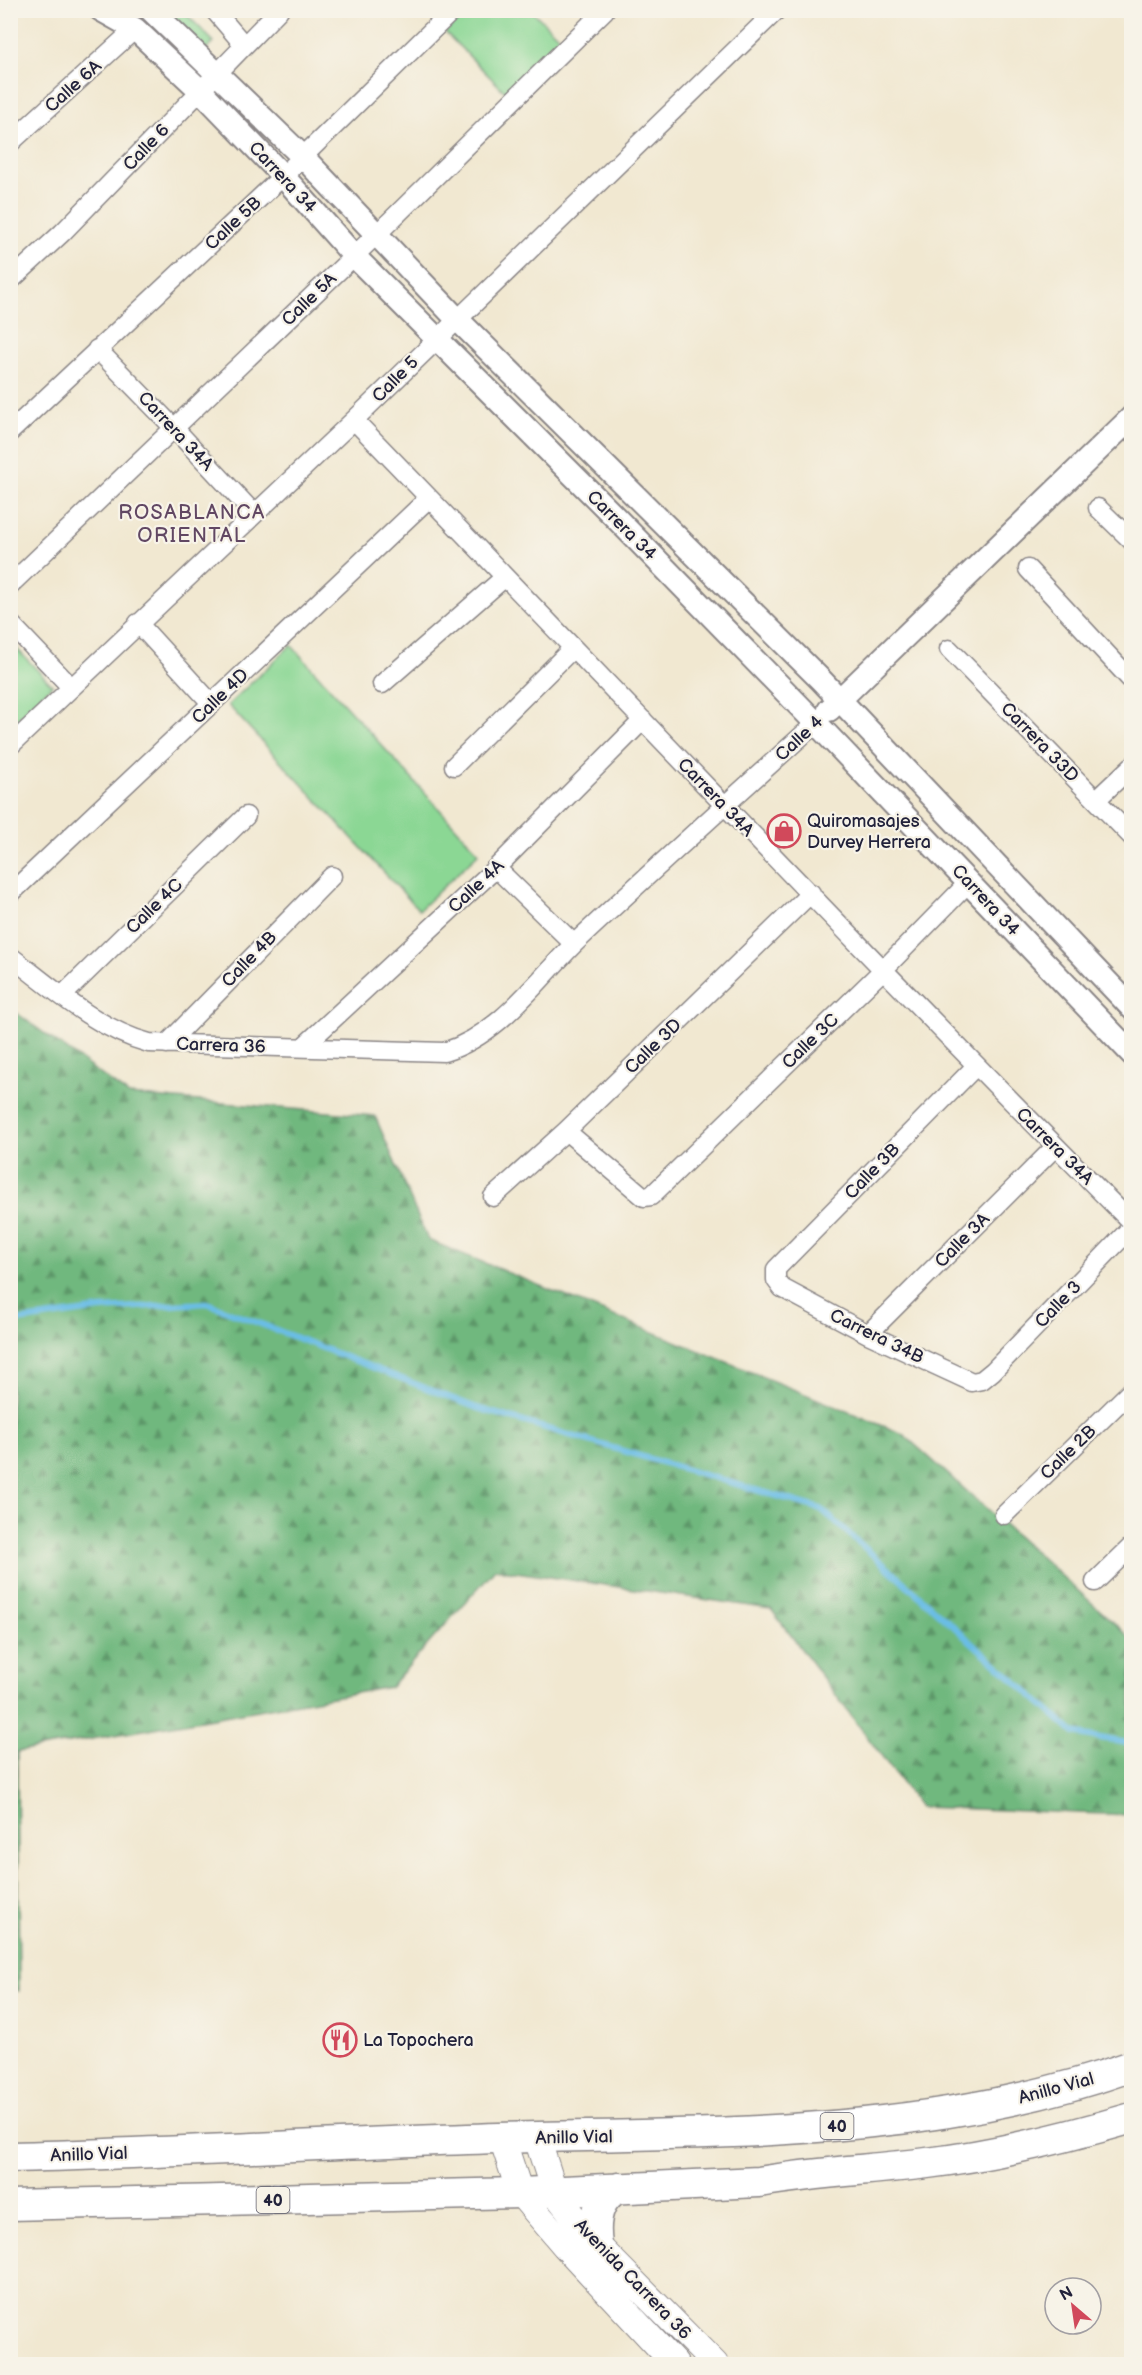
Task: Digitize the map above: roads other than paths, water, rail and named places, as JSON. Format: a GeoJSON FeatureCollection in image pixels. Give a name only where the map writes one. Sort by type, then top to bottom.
{"type":"FeatureCollection","features":[{"type":"Feature","properties":{"kind":"highway","name":"Anillo Vial"},"geometry":{"type":"LineString","coordinates":[[10,2157],[502,2138],[754,2132],[915,2118],[1000,2103],[1074,2084],[1131,2066]]}},
{"type":"Feature","properties":{"kind":"highway","name":"40"},"geometry":{"type":"LineString","coordinates":[[10,2205],[520,2193],[759,2182],[813,2174],[936,2162],[1028,2146],[1131,2118]]}},
{"type":"Feature","properties":{"kind":"highway"},"geometry":{"type":"LineString","coordinates":[[597,2246],[594,2226],[599,2208],[610,2192],[618,2188]]}},
{"type":"Feature","properties":{"kind":"main road"},"geometry":{"type":"LineString","coordinates":[[502,2138],[520,2193]]}},
{"type":"Feature","properties":{"kind":"main road"},"geometry":{"type":"LineString","coordinates":[[537,2138],[554,2191]]}},
{"type":"Feature","properties":{"kind":"main road","name":"Avenida Carrera 36"},"geometry":{"type":"LineString","coordinates":[[554,2191],[597,2246],[715,2364]]}},
{"type":"Feature","properties":{"kind":"main road","name":"Avenida Carrera 36"},"geometry":{"type":"LineString","coordinates":[[520,2193],[565,2246],[675,2364]]}},
{"type":"Feature","properties":{"kind":"street","name":"Carrera 34"},"geometry":{"type":"LineString","coordinates":[[101,10],[135,29],[201,92],[283,176],[354,256],[816,723],[1131,1054]]}},
{"type":"Feature","properties":{"kind":"street","name":"Carrera 34"},"geometry":{"type":"LineString","coordinates":[[151,10],[303,157],[457,319],[839,700],[1131,1008]]}},
{"type":"Feature","properties":{"kind":"street"},"geometry":{"type":"LineString","coordinates":[[214,10],[244,45]]}},
{"type":"Feature","properties":{"kind":"street","name":"Calle 6"},"geometry":{"type":"LineString","coordinates":[[10,281],[62,233],[279,10]]}},
{"type":"Feature","properties":{"kind":"street","name":"Calle 5B"},"geometry":{"type":"LineString","coordinates":[[10,432],[303,157],[453,10]]}},
{"type":"Feature","properties":{"kind":"street","name":"Calle 5A"},"geometry":{"type":"LineString","coordinates":[[10,585],[354,256],[605,10]]}},
{"type":"Feature","properties":{"kind":"street","name":"Calle 5"},"geometry":{"type":"LineString","coordinates":[[10,746],[354,420],[436,338],[777,10]]}},
{"type":"Feature","properties":{"kind":"street","name":"Calle 6A"},"geometry":{"type":"LineString","coordinates":[[10,143],[135,29]]}},
{"type":"Feature","properties":{"kind":"street","name":"Carrera 34A"},"geometry":{"type":"LineString","coordinates":[[97,350],[254,514]]}},
{"type":"Feature","properties":{"kind":"street","name":"Calle 4"},"geometry":{"type":"LineString","coordinates":[[458,1048],[491,1027],[574,944],[816,723],[1131,417]]}},
{"type":"Feature","properties":{"kind":"street","name":"Carrera 34A"},"geometry":{"type":"LineString","coordinates":[[354,420],[724,806],[1131,1225]]}},
{"type":"Feature","properties":{"kind":"street","name":"Calle 4D"},"geometry":{"type":"LineString","coordinates":[[10,894],[429,498]]}},
{"type":"Feature","properties":{"kind":"street"},"geometry":{"type":"LineString","coordinates":[[1098,508],[1131,541]]}},
{"type":"Feature","properties":{"kind":"street"},"geometry":{"type":"LineString","coordinates":[[1028,569],[1131,681]]}},
{"type":"Feature","properties":{"kind":"street"},"geometry":{"type":"LineString","coordinates":[[382,684],[505,578]]}},
{"type":"Feature","properties":{"kind":"street"},"geometry":{"type":"LineString","coordinates":[[10,623],[71,687]]}},
{"type":"Feature","properties":{"kind":"street"},"geometry":{"type":"LineString","coordinates":[[138,623],[212,704]]}},
{"type":"Feature","properties":{"kind":"street"},"geometry":{"type":"LineString","coordinates":[[454,766],[573,648]]}},
{"type":"Feature","properties":{"kind":"street","name":"Carrera 33D"},"geometry":{"type":"LineString","coordinates":[[949,649],[1131,837]]}},
{"type":"Feature","properties":{"kind":"street","name":"Calle 4A"},"geometry":{"type":"LineString","coordinates":[[303,1047],[496,868],[644,720]]}},
{"type":"Feature","properties":{"kind":"street"},"geometry":{"type":"LineString","coordinates":[[1096,800],[1131,766]]}},
{"type":"Feature","properties":{"kind":"street","name":"Calle 4C"},"geometry":{"type":"LineString","coordinates":[[62,996],[246,816]]}},
{"type":"Feature","properties":{"kind":"street"},"geometry":{"type":"LineString","coordinates":[[496,868],[574,944]]}},
{"type":"Feature","properties":{"kind":"street","name":"Calle 4B"},"geometry":{"type":"LineString","coordinates":[[167,1044],[332,876]]}},
{"type":"Feature","properties":{"kind":"street","name":"Calle 3C"},"geometry":{"type":"LineString","coordinates":[[566,1131],[644,1197],[648,1197],[884,969],[969,882]]}},
{"type":"Feature","properties":{"kind":"street","name":"Calle 3D"},"geometry":{"type":"LineString","coordinates":[[494,1197],[566,1131],[811,893]]}},
{"type":"Feature","properties":{"kind":"street","name":"Carrera 36"},"geometry":{"type":"LineString","coordinates":[[10,956],[89,1014],[124,1034],[149,1043],[428,1052],[444,1052],[458,1048]]}},
{"type":"Feature","properties":{"kind":"street","name":"Calle 3B"},"geometry":{"type":"LineString","coordinates":[[776,1280],[776,1269],[976,1065]]}},
{"type":"Feature","properties":{"kind":"street","name":"Calle 3A"},"geometry":{"type":"LineString","coordinates":[[868,1334],[1055,1147]]}},
{"type":"Feature","properties":{"kind":"street","name":"Calle 3"},"geometry":{"type":"LineString","coordinates":[[982,1380],[1131,1225]]}},
{"type":"Feature","properties":{"kind":"street","name":"Carrera 34B"},"geometry":{"type":"LineString","coordinates":[[776,1280],[782,1288],[868,1334],[972,1382],[982,1380]]}},
{"type":"Feature","properties":{"kind":"street","name":"Calle 2B"},"geometry":{"type":"LineString","coordinates":[[1004,1515],[1131,1390]]}},
{"type":"Feature","properties":{"kind":"street"},"geometry":{"type":"LineString","coordinates":[[1095,1582],[1131,1546]]}},
{"type":"Feature","properties":{"kind":"waterway"},"geometry":{"type":"LineString","coordinates":[[10,1322],[101,1309],[207,1303],[477,1408],[821,1509],[1074,1733],[1132,1744]]}},
{"type":"Feature","properties":{"kind":"place","name":"Quiromasajes Durvey Herrera"},"geometry":{"type":"Point","coordinates":[784,831]}},
{"type":"Feature","properties":{"kind":"place","name":"La Topochera"},"geometry":{"type":"Point","coordinates":[340,2040]}},
{"type":"Feature","properties":{"kind":"district","name":"ROSABLANCA ORIENTAL"},"geometry":{"type":"Point","coordinates":[192,524]}}]}
